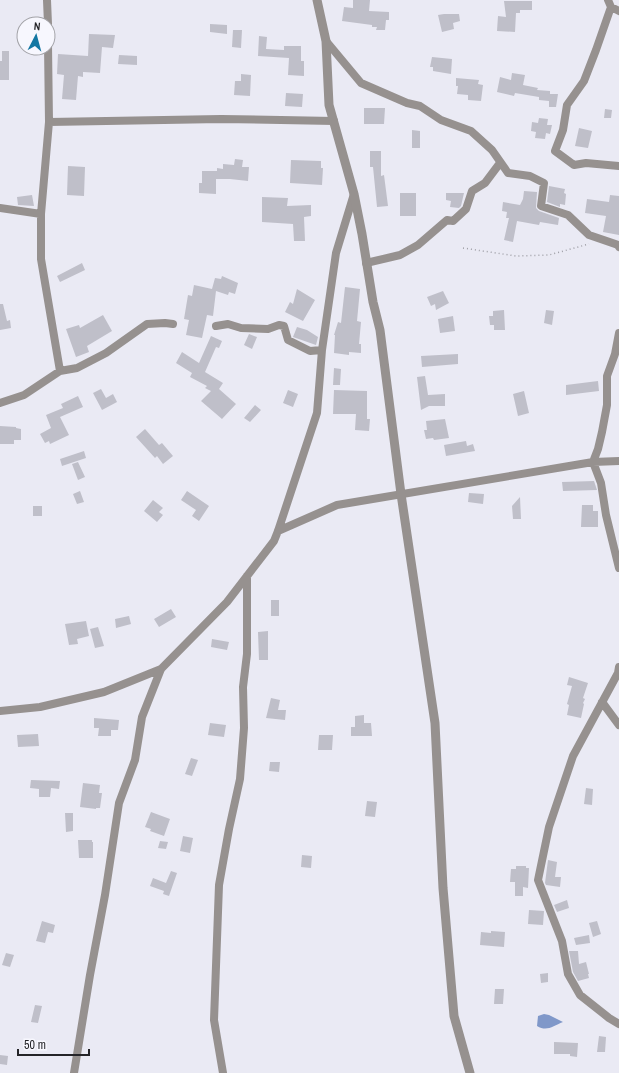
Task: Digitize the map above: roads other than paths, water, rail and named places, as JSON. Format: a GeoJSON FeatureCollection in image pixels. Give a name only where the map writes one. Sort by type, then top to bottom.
{"type":"FeatureCollection","features":[{"type":"Feature","properties":{"kind":"street"},"geometry":{"type":"LineString","coordinates":[[47,0],[48,16]]}},
{"type":"Feature","properties":{"kind":"street"},"geometry":{"type":"LineString","coordinates":[[317,0],[326,41],[329,105],[354,194],[373,302],[380,330],[401,494],[435,723],[443,888],[454,1016],[470,1073]]}},
{"type":"Feature","properties":{"kind":"street"},"geometry":{"type":"LineString","coordinates":[[619,11],[609,4],[584,81],[567,105],[563,130],[555,151],[574,165],[586,163],[619,166]]}},
{"type":"Feature","properties":{"kind":"street"},"geometry":{"type":"LineString","coordinates":[[326,41],[362,83],[407,103],[420,106],[441,120],[471,131],[492,150],[508,173],[530,176],[544,183],[541,206],[568,215],[589,235],[618,245],[619,247]]}},
{"type":"Feature","properties":{"kind":"street"},"geometry":{"type":"LineString","coordinates":[[48,56],[49,122],[41,214],[41,259],[60,371]]}},
{"type":"Feature","properties":{"kind":"street"},"geometry":{"type":"LineString","coordinates":[[49,122],[221,119],[334,121]]}},
{"type":"Feature","properties":{"kind":"street"},"geometry":{"type":"LineString","coordinates":[[366,263],[400,255],[418,245],[447,220],[453,221],[466,209],[472,191],[485,183],[500,163]]}},
{"type":"Feature","properties":{"kind":"street"},"geometry":{"type":"LineString","coordinates":[[74,1073],[105,896],[119,803],[135,760],[142,717],[162,669],[228,602],[274,541],[317,412],[322,350],[336,253],[354,194]]}},
{"type":"Feature","properties":{"kind":"street"},"geometry":{"type":"LineString","coordinates":[[0,208],[41,214]]}},
{"type":"Feature","properties":{"kind":"street"},"geometry":{"type":"LineString","coordinates":[[0,402],[24,394],[60,371],[77,368],[106,353],[147,324],[173,324]]}},
{"type":"Feature","properties":{"kind":"street"},"geometry":{"type":"LineString","coordinates":[[216,326],[228,324],[241,328],[268,329],[279,324],[284,326],[288,340],[310,351],[322,350]]}},
{"type":"Feature","properties":{"kind":"street"},"geometry":{"type":"LineString","coordinates":[[619,333],[615,354],[607,376],[607,405],[598,449],[593,462],[601,482],[606,515],[619,568]]}},
{"type":"Feature","properties":{"kind":"street"},"geometry":{"type":"LineString","coordinates":[[278,531],[337,506],[593,462],[619,461]]}},
{"type":"Feature","properties":{"kind":"street"},"geometry":{"type":"LineString","coordinates":[[223,1073],[214,1020],[219,885],[240,778],[244,728],[243,686],[247,654],[247,576]]}},
{"type":"Feature","properties":{"kind":"street"},"geometry":{"type":"LineString","coordinates":[[619,668],[574,756],[549,827],[538,880],[562,941],[568,974],[580,995],[619,1024]]}},
{"type":"Feature","properties":{"kind":"street"},"geometry":{"type":"LineString","coordinates":[[0,712],[40,707],[104,692],[162,669]]}},
{"type":"Feature","properties":{"kind":"street"},"geometry":{"type":"LineString","coordinates":[[602,702],[619,725]]}},
{"type":"Feature","properties":{"kind":"water"},"geometry":{"type":"Polygon","coordinates":[[[544,1014],[563,1022],[550,1028],[541,1028],[537,1026],[538,1016],[544,1014]]]}}]}
